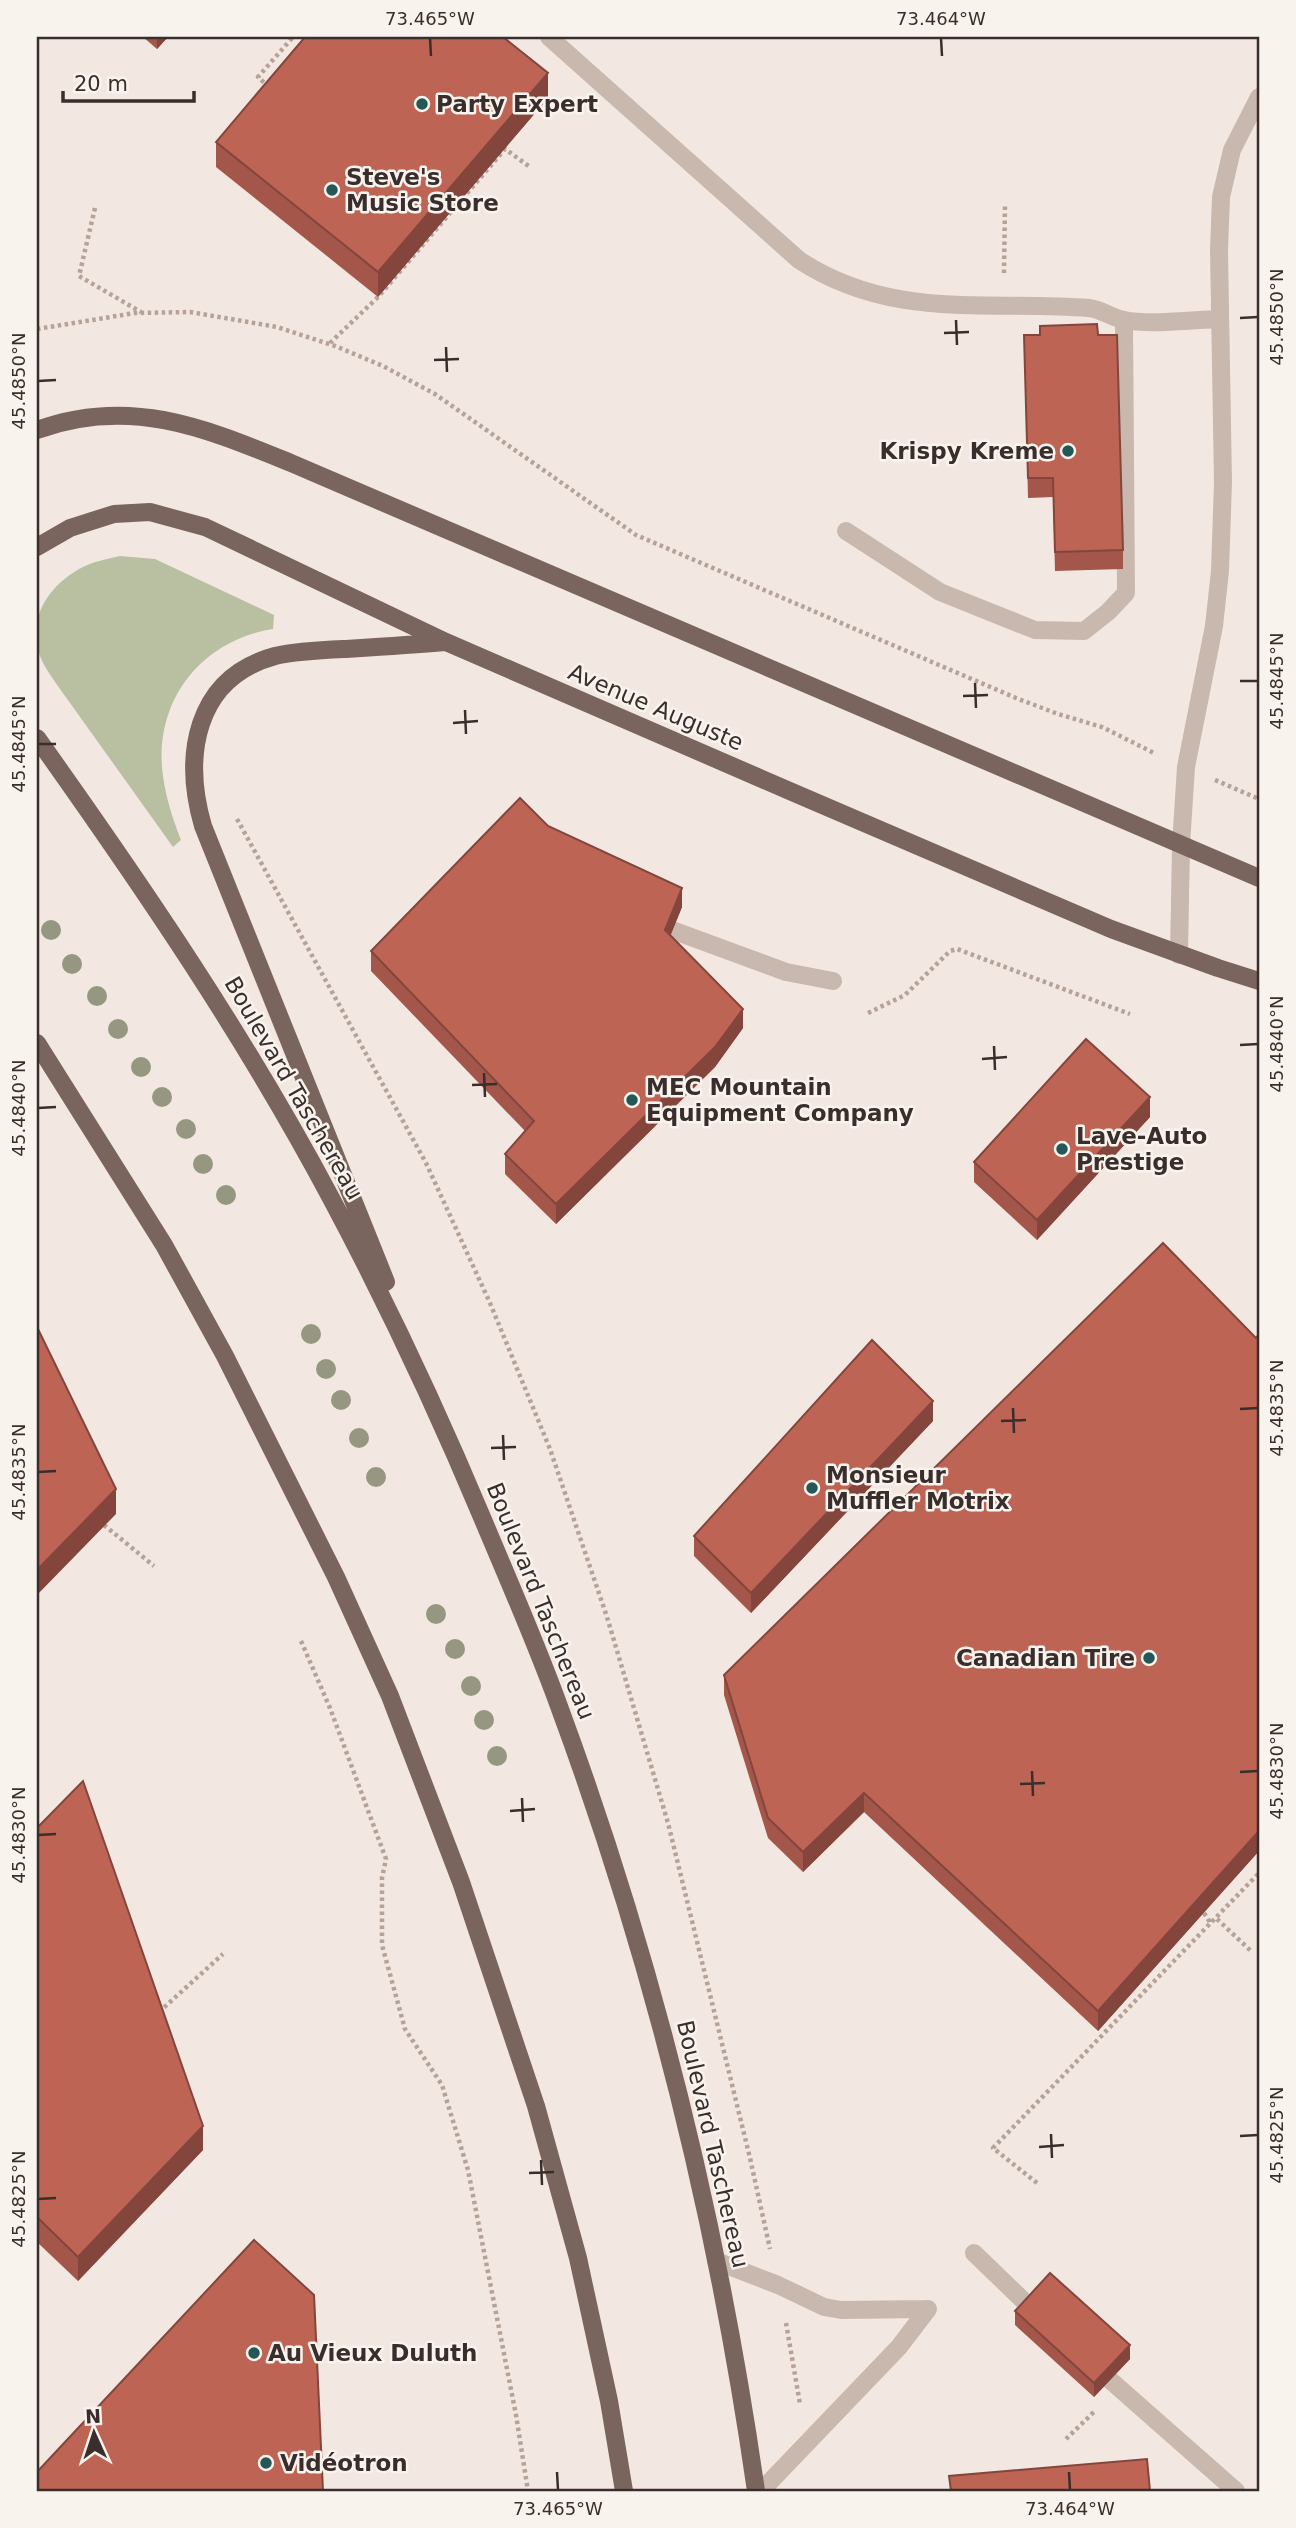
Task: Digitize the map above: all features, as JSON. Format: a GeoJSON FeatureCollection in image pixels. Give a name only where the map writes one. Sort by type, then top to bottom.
{"type":"FeatureCollection","features":[{"type":"Feature","properties":{"kind":"main road"},"geometry":{"type":"LineString","coordinates":[[37,430],[61,423],[107,416],[158,419],[211,431],[1259,878]]}},
{"type":"Feature","properties":{"kind":"main road","name":"Avenue Auguste"},"geometry":{"type":"LineString","coordinates":[[37,547],[69,528],[114,514],[150,512],[205,527],[446,642],[1099,924],[1259,981]]}},
{"type":"Feature","properties":{"kind":"main road"},"geometry":{"type":"LineString","coordinates":[[445,1429],[203,826],[193,772],[197,736],[208,706],[228,682],[258,662],[275,656],[307,651],[446,642]]}},
{"type":"Feature","properties":{"kind":"main road","name":"Boulevard Taschereau"},"geometry":{"type":"LineString","coordinates":[[37,738],[119,853],[188,957],[258,1070],[344,1222],[445,1429],[544,1666],[621,1888],[678,2094],[716,2261],[758,2491]]}},
{"type":"Feature","properties":{"kind":"main road"},"geometry":{"type":"LineString","coordinates":[[37,1043],[158,1234],[225,1356],[336,1577],[395,1707],[461,1882],[536,2106],[578,2258],[609,2401],[624,2491]]}},
{"type":"Feature","properties":{"kind":"street"},"geometry":{"type":"LineString","coordinates":[[549,37],[799,260],[821,274],[869,293],[942,306],[1092,308],[1124,320],[1220,319]]}},
{"type":"Feature","properties":{"kind":"street"},"geometry":{"type":"LineString","coordinates":[[1178,954],[1186,767],[1211,646],[1220,570],[1223,482],[1221,197],[1232,150],[1259,97]]}},
{"type":"Feature","properties":{"kind":"street"},"geometry":{"type":"LineString","coordinates":[[846,531],[940,592],[1035,630],[1084,631],[1126,593],[1124,320]]}},
{"type":"Feature","properties":{"kind":"street"},"geometry":{"type":"LineString","coordinates":[[672,930],[786,972],[832,981]]}},
{"type":"Feature","properties":{"kind":"street"},"geometry":{"type":"LineString","coordinates":[[974,2253],[1031,2308]]}},
{"type":"Feature","properties":{"kind":"street"},"geometry":{"type":"LineString","coordinates":[[716,2261],[778,2285],[824,2307],[841,2310],[928,2309],[898,2347],[758,2491]]}},
{"type":"Feature","properties":{"kind":"street"},"geometry":{"type":"LineString","coordinates":[[1114,2383],[1236,2491]]}},
{"type":"Feature","properties":{"kind":"path"},"geometry":{"type":"LineString","coordinates":[[278,94],[258,77],[293,37]]}},
{"type":"Feature","properties":{"kind":"path"},"geometry":{"type":"LineString","coordinates":[[330,344],[378,297],[505,149],[530,167]]}},
{"type":"Feature","properties":{"kind":"path"},"geometry":{"type":"LineString","coordinates":[[1005,204],[1004,275],[1026,307]]}},
{"type":"Feature","properties":{"kind":"path"},"geometry":{"type":"LineString","coordinates":[[95,208],[79,276],[143,313]]}},
{"type":"Feature","properties":{"kind":"path"},"geometry":{"type":"LineString","coordinates":[[37,329],[143,313],[190,313],[277,327],[330,344],[383,366],[435,394],[636,535],[873,638],[1058,714],[1102,727],[1122,739]]}},
{"type":"Feature","properties":{"kind":"path","name":"Boulevard Taschereau"},"geometry":{"type":"LineString","coordinates":[[234,813],[426,1163],[490,1303],[550,1449],[607,1617],[668,1823],[767,2236]]}},
{"type":"Feature","properties":{"kind":"path"},"geometry":{"type":"LineString","coordinates":[[869,1013],[905,995],[950,951],[957,949],[1130,1014]]}},
{"type":"Feature","properties":{"kind":"path"},"geometry":{"type":"LineString","coordinates":[[104,1525],[154,1566]]}},
{"type":"Feature","properties":{"kind":"path"},"geometry":{"type":"LineString","coordinates":[[301,1640],[330,1708],[386,1859],[382,1878],[382,1945],[405,2029],[442,2085],[468,2170],[514,2402],[528,2491]]}},
{"type":"Feature","properties":{"kind":"path"},"geometry":{"type":"LineString","coordinates":[[1037,2183],[993,2148],[1259,1873]]}},
{"type":"Feature","properties":{"kind":"path"},"geometry":{"type":"LineString","coordinates":[[1204,1913],[1211,1924]]}},
{"type":"Feature","properties":{"kind":"path"},"geometry":{"type":"LineString","coordinates":[[1217,1919],[1251,1951]]}},
{"type":"Feature","properties":{"kind":"path"},"geometry":{"type":"LineString","coordinates":[[156,2015],[223,1954]]}},
{"type":"Feature","properties":{"kind":"path"},"geometry":{"type":"LineString","coordinates":[[785,2318],[802,2413]]}},
{"type":"Feature","properties":{"kind":"path"},"geometry":{"type":"LineString","coordinates":[[1066,2439],[1114,2383]]}},
{"type":"Feature","properties":{"kind":"green space"},"geometry":{"type":"Polygon","coordinates":[[[120,556],[155,559],[274,615],[273,629],[248,635],[226,645],[190,675],[177,695],[168,717],[163,741],[162,767],[181,840],[173,847],[50,675],[40,657],[36,639],[36,626],[44,602],[61,582],[87,565],[120,556]]]}},
{"type":"Feature","properties":{"kind":"building"},"geometry":{"type":"Polygon","coordinates":[[[305,37],[503,37],[548,73],[378,272],[216,142],[305,37]]]}},
{"type":"Feature","properties":{"kind":"building"},"geometry":{"type":"Polygon","coordinates":[[[1097,324],[1098,335],[1117,335],[1123,550],[1055,552],[1053,478],[1028,478],[1024,335],[1040,335],[1040,326],[1097,324]]]}},
{"type":"Feature","properties":{"kind":"building"},"geometry":{"type":"Polygon","coordinates":[[[520,798],[548,826],[682,888],[665,930],[743,1009],[715,1047],[556,1204],[505,1154],[534,1121],[371,951],[520,798]]]}},
{"type":"Feature","properties":{"kind":"building","name":"Lave-Auto Prestige"},"geometry":{"type":"Polygon","coordinates":[[[1086,1039],[1150,1097],[1037,1220],[974,1162],[1086,1039]]]}},
{"type":"Feature","properties":{"kind":"building"},"geometry":{"type":"Polygon","coordinates":[[[1163,1243],[1256,1338],[1259,1334],[1259,1831],[1098,2011],[864,1793],[803,1852],[768,1818],[724,1675],[1163,1243]]]}},
{"type":"Feature","properties":{"kind":"building"},"geometry":{"type":"Polygon","coordinates":[[[37,1327],[116,1489],[37,1570],[37,1327]]]}},
{"type":"Feature","properties":{"kind":"building","name":"Monsieur Muffler Motrix"},"geometry":{"type":"Polygon","coordinates":[[[872,1340],[933,1401],[751,1593],[694,1536],[872,1340]]]}},
{"type":"Feature","properties":{"kind":"building"},"geometry":{"type":"Polygon","coordinates":[[[83,1781],[203,2126],[78,2257],[37,2217],[37,1828],[83,1781]]]}},
{"type":"Feature","properties":{"kind":"building"},"geometry":{"type":"Polygon","coordinates":[[[254,2240],[314,2295],[323,2491],[37,2491],[37,2472],[254,2240]]]}},
{"type":"Feature","properties":{"kind":"building"},"geometry":{"type":"Polygon","coordinates":[[[1050,2273],[1130,2345],[1094,2383],[1015,2311],[1050,2273]]]}},
{"type":"Feature","properties":{"kind":"building"},"geometry":{"type":"Polygon","coordinates":[[[1147,2459],[1150,2491],[951,2491],[949,2476],[1147,2459]]]}},
{"type":"Feature","properties":{"kind":"place","name":"Party Expert"},"geometry":{"type":"Point","coordinates":[422,104]}},
{"type":"Feature","properties":{"kind":"place","name":"Steve's Music Store"},"geometry":{"type":"Point","coordinates":[332,190]}},
{"type":"Feature","properties":{"kind":"place","name":"Krispy Kreme"},"geometry":{"type":"Point","coordinates":[1068,451]}},
{"type":"Feature","properties":{"kind":"place","name":"MEC Mountain Equipment Company"},"geometry":{"type":"Point","coordinates":[632,1100]}},
{"type":"Feature","properties":{"kind":"place","name":"Lave-Auto Prestige"},"geometry":{"type":"Point","coordinates":[1062,1149]}},
{"type":"Feature","properties":{"kind":"place","name":"Monsieur Muffler Motrix"},"geometry":{"type":"Point","coordinates":[812,1488]}},
{"type":"Feature","properties":{"kind":"place","name":"Canadian Tire"},"geometry":{"type":"Point","coordinates":[1149,1658]}},
{"type":"Feature","properties":{"kind":"place","name":"Au Vieux Duluth"},"geometry":{"type":"Point","coordinates":[254,2353]}},
{"type":"Feature","properties":{"kind":"place","name":"Vidéotron"},"geometry":{"type":"Point","coordinates":[266,2463]}}]}
